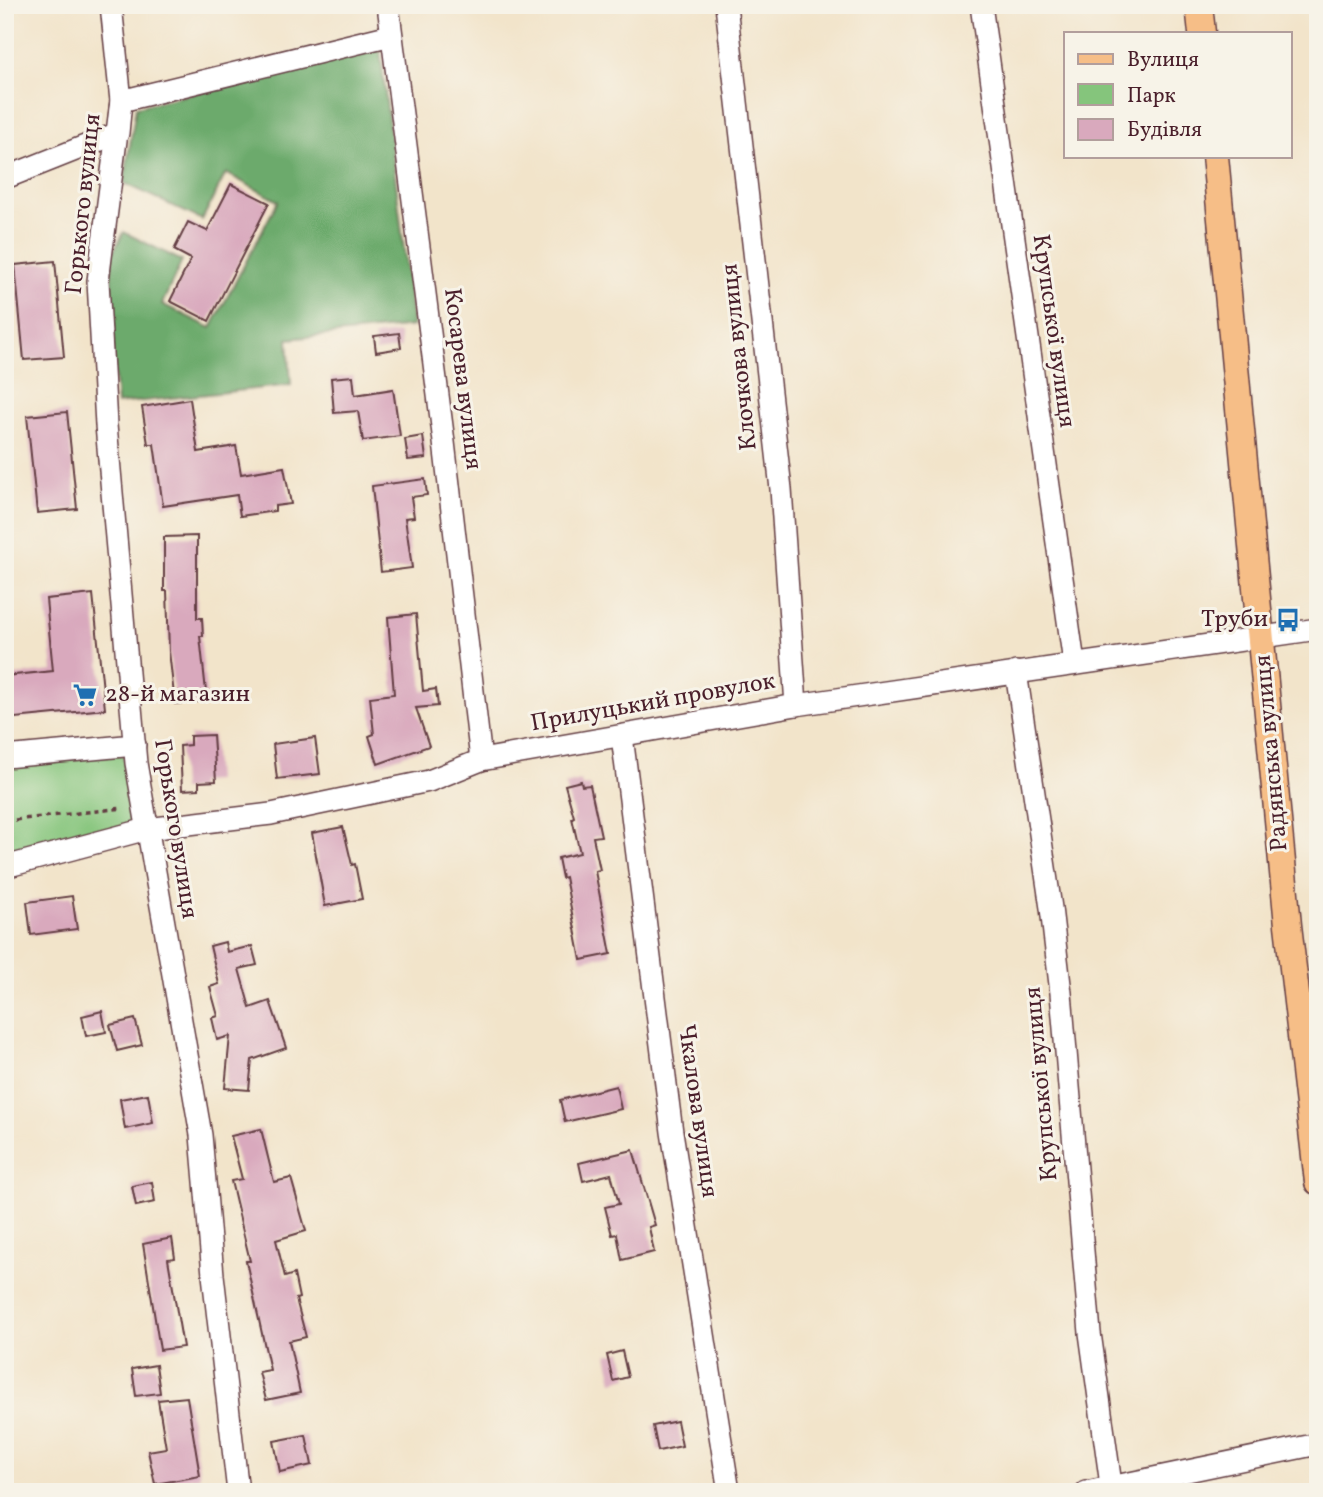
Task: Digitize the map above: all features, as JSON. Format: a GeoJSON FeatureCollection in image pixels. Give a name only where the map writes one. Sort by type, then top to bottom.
{"type":"FeatureCollection","features":[{"type":"Feature","properties":{"kind":"main road"},"geometry":{"type":"LineString","coordinates":[[1199,5],[1202,32]]}},
{"type":"Feature","properties":{"kind":"main road","name":"Радянська вулиця"},"geometry":{"type":"LineString","coordinates":[[1215,158],[1288,925],[1318,1182]]}},
{"type":"Feature","properties":{"kind":"street","name":"Горького вулиця"},"geometry":{"type":"LineString","coordinates":[[111,5],[121,101],[98,281],[106,425],[135,745],[143,806],[201,1135],[213,1275],[238,1492]]}},
{"type":"Feature","properties":{"kind":"street","name":"Косарева вулиця"},"geometry":{"type":"LineString","coordinates":[[388,5],[481,760]]}},
{"type":"Feature","properties":{"kind":"street","name":"Клочкова вулиця"},"geometry":{"type":"LineString","coordinates":[[726,5],[781,489],[796,705]]}},
{"type":"Feature","properties":{"kind":"street","name":"Крупської вулиця"},"geometry":{"type":"LineString","coordinates":[[981,5],[1074,663]]}},
{"type":"Feature","properties":{"kind":"street"},"geometry":{"type":"LineString","coordinates":[[121,101],[391,35]]}},
{"type":"Feature","properties":{"kind":"street"},"geometry":{"type":"LineString","coordinates":[[5,178],[118,133]]}},
{"type":"Feature","properties":{"kind":"street","name":"Прилуцький провулок"},"geometry":{"type":"LineString","coordinates":[[5,867],[147,829],[271,814],[429,780],[481,760],[796,705],[1318,629]]}},
{"type":"Feature","properties":{"kind":"street","name":"Крупської вулиця"},"geometry":{"type":"LineString","coordinates":[[1016,672],[1061,993],[1090,1333],[1112,1489]]}},
{"type":"Feature","properties":{"kind":"street","name":"Чкалова вулиця"},"geometry":{"type":"LineString","coordinates":[[622,736],[672,1132],[729,1492]]}},
{"type":"Feature","properties":{"kind":"street"},"geometry":{"type":"LineString","coordinates":[[5,757],[135,745]]}},
{"type":"Feature","properties":{"kind":"street"},"geometry":{"type":"LineString","coordinates":[[1086,1492],[1112,1489],[1318,1444]]}},
{"type":"Feature","properties":{"kind":"path"},"geometry":{"type":"LineString","coordinates":[[5,821],[143,806]]}},
{"type":"Feature","properties":{"kind":"green space"},"geometry":{"type":"Polygon","coordinates":[[[380,49],[413,326],[288,339],[291,385],[117,404],[110,321],[112,254],[124,232],[182,261],[162,304],[211,328],[278,201],[226,173],[202,220],[124,183],[136,107],[380,49]]]}},
{"type":"Feature","properties":{"kind":"green space"},"geometry":{"type":"Polygon","coordinates":[[[123,754],[131,825],[5,857],[5,765],[123,754]]]}},
{"type":"Feature","properties":{"kind":"building"},"geometry":{"type":"Polygon","coordinates":[[[231,184],[269,203],[209,321],[170,301],[191,259],[174,250],[188,222],[207,231],[231,184]]]}},
{"type":"Feature","properties":{"kind":"building"},"geometry":{"type":"Polygon","coordinates":[[[55,261],[64,357],[24,360],[15,265],[55,261]]]}},
{"type":"Feature","properties":{"kind":"building"},"geometry":{"type":"Polygon","coordinates":[[[399,333],[401,348],[376,352],[374,336],[399,333]]]}},
{"type":"Feature","properties":{"kind":"building"},"geometry":{"type":"Polygon","coordinates":[[[353,376],[355,395],[393,389],[400,436],[363,441],[358,411],[334,413],[331,378],[353,376]]]}},
{"type":"Feature","properties":{"kind":"building"},"geometry":{"type":"Polygon","coordinates":[[[190,399],[198,452],[236,446],[241,474],[284,467],[291,504],[275,506],[275,511],[240,516],[237,495],[163,506],[154,444],[148,444],[142,407],[190,399]]]}},
{"type":"Feature","properties":{"kind":"building"},"geometry":{"type":"Polygon","coordinates":[[[67,412],[77,509],[37,513],[27,416],[67,412]]]}},
{"type":"Feature","properties":{"kind":"building"},"geometry":{"type":"Polygon","coordinates":[[[423,436],[426,458],[408,460],[405,439],[423,436]]]}},
{"type":"Feature","properties":{"kind":"building"},"geometry":{"type":"Polygon","coordinates":[[[425,479],[427,495],[411,497],[414,517],[405,518],[412,568],[381,572],[372,486],[425,479]]]}},
{"type":"Feature","properties":{"kind":"building"},"geometry":{"type":"Polygon","coordinates":[[[197,536],[197,618],[202,618],[203,636],[200,636],[207,701],[175,704],[169,651],[167,591],[164,591],[164,537],[197,536]]]}},
{"type":"Feature","properties":{"kind":"building"},"geometry":{"type":"Polygon","coordinates":[[[93,594],[105,709],[5,719],[5,676],[53,671],[46,599],[93,594]]]}},
{"type":"Feature","properties":{"kind":"building"},"geometry":{"type":"Polygon","coordinates":[[[416,614],[423,691],[436,689],[438,706],[416,708],[429,746],[378,764],[369,736],[374,734],[370,697],[394,694],[388,617],[416,614]]]}},
{"type":"Feature","properties":{"kind":"building"},"geometry":{"type":"Polygon","coordinates":[[[213,735],[216,781],[199,782],[199,789],[182,790],[180,746],[190,745],[190,736],[213,735]]]}},
{"type":"Feature","properties":{"kind":"building"},"geometry":{"type":"Polygon","coordinates":[[[315,738],[320,774],[277,779],[273,744],[315,738]]]}},
{"type":"Feature","properties":{"kind":"building"},"geometry":{"type":"Polygon","coordinates":[[[581,781],[582,786],[590,785],[601,836],[593,837],[600,870],[595,871],[611,954],[581,960],[565,877],[562,878],[558,858],[580,853],[565,785],[581,781]]]}},
{"type":"Feature","properties":{"kind":"building"},"geometry":{"type":"Polygon","coordinates":[[[343,827],[352,865],[355,864],[362,899],[325,906],[312,833],[343,827]]]}},
{"type":"Feature","properties":{"kind":"building"},"geometry":{"type":"Polygon","coordinates":[[[72,896],[77,929],[31,935],[27,902],[72,896]]]}},
{"type":"Feature","properties":{"kind":"building"},"geometry":{"type":"Polygon","coordinates":[[[225,942],[227,952],[252,946],[257,965],[239,969],[250,1008],[270,1001],[286,1048],[252,1060],[249,1090],[225,1088],[230,1036],[217,1040],[212,1018],[218,1016],[210,987],[219,984],[210,946],[225,942]]]}},
{"type":"Feature","properties":{"kind":"building"},"geometry":{"type":"Polygon","coordinates":[[[102,1011],[106,1032],[86,1036],[82,1016],[102,1011]]]}},
{"type":"Feature","properties":{"kind":"building"},"geometry":{"type":"Polygon","coordinates":[[[135,1019],[142,1045],[117,1051],[110,1025],[135,1019]]]}},
{"type":"Feature","properties":{"kind":"building"},"geometry":{"type":"Polygon","coordinates":[[[616,1086],[621,1109],[565,1122],[560,1100],[616,1086]]]}},
{"type":"Feature","properties":{"kind":"building"},"geometry":{"type":"Polygon","coordinates":[[[148,1094],[153,1123],[125,1129],[120,1099],[148,1094]]]}},
{"type":"Feature","properties":{"kind":"building"},"geometry":{"type":"Polygon","coordinates":[[[261,1129],[274,1182],[291,1178],[306,1231],[276,1240],[285,1277],[294,1274],[299,1298],[296,1299],[306,1337],[289,1341],[300,1393],[266,1400],[259,1372],[270,1370],[246,1261],[250,1261],[231,1181],[242,1179],[231,1136],[261,1129]]]}},
{"type":"Feature","properties":{"kind":"building"},"geometry":{"type":"Polygon","coordinates":[[[633,1150],[655,1225],[649,1227],[654,1252],[622,1260],[617,1234],[612,1235],[605,1207],[619,1204],[611,1174],[583,1181],[579,1163],[633,1150]]]}},
{"type":"Feature","properties":{"kind":"building"},"geometry":{"type":"Polygon","coordinates":[[[152,1182],[155,1202],[136,1206],[132,1186],[152,1182]]]}},
{"type":"Feature","properties":{"kind":"building"},"geometry":{"type":"Polygon","coordinates":[[[172,1238],[175,1258],[168,1259],[183,1347],[160,1350],[143,1244],[172,1238]]]}},
{"type":"Feature","properties":{"kind":"building"},"geometry":{"type":"Polygon","coordinates":[[[622,1351],[628,1377],[613,1381],[607,1355],[622,1351]]]}},
{"type":"Feature","properties":{"kind":"building"},"geometry":{"type":"Polygon","coordinates":[[[156,1365],[160,1393],[136,1396],[132,1369],[156,1365]]]}},
{"type":"Feature","properties":{"kind":"building"},"geometry":{"type":"Polygon","coordinates":[[[187,1397],[200,1476],[155,1484],[148,1451],[166,1448],[158,1400],[187,1397]]]}},
{"type":"Feature","properties":{"kind":"building"},"geometry":{"type":"Polygon","coordinates":[[[677,1421],[682,1446],[658,1451],[653,1426],[677,1421]]]}},
{"type":"Feature","properties":{"kind":"building"},"geometry":{"type":"Polygon","coordinates":[[[306,1435],[312,1465],[280,1472],[274,1441],[306,1435]]]}},
{"type":"Feature","properties":{"kind":"place","name":"Труби"},"geometry":{"type":"Point","coordinates":[1288,620]}},
{"type":"Feature","properties":{"kind":"place","name":"28-й магазин"},"geometry":{"type":"Point","coordinates":[85,695]}}]}
